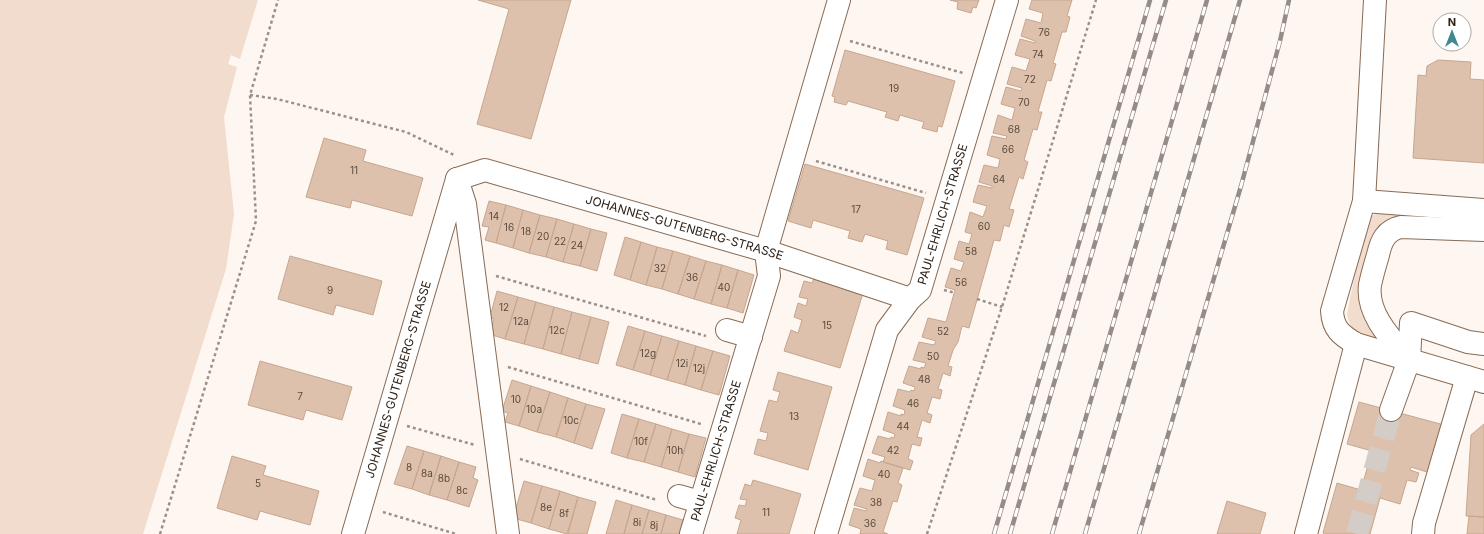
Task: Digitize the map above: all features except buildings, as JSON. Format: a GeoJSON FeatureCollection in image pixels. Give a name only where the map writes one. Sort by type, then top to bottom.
{"type":"FeatureCollection","features":[{"type":"Feature","properties":{"kind":"street"},"geometry":{"type":"LineString","coordinates":[[766,251],[839,0]]}},
{"type":"Feature","properties":{"kind":"street","name":"PAUL-EHRLICH-STRASSE"},"geometry":{"type":"LineString","coordinates":[[826,534],[887,330],[910,300],[920,290],[1007,0]]}},
{"type":"Feature","properties":{"kind":"street"},"geometry":{"type":"LineString","coordinates":[[1376,0],[1364,201],[1332,311],[1333,323],[1340,334],[1356,344],[1476,380],[1424,523],[1423,534]]}},
{"type":"Feature","properties":{"kind":"street"},"geometry":{"type":"LineString","coordinates":[[485,170],[457,179],[465,204],[508,534]]}},
{"type":"Feature","properties":{"kind":"street","name":"JOHANNES-GUTENBERG-STRASSE"},"geometry":{"type":"LineString","coordinates":[[485,170],[766,251],[910,300]]}},
{"type":"Feature","properties":{"kind":"street","name":"JOHANNES-GUTENBERG-STRASSE"},"geometry":{"type":"LineString","coordinates":[[353,534],[457,179]]}},
{"type":"Feature","properties":{"kind":"street"},"geometry":{"type":"LineString","coordinates":[[1364,201],[1484,210]]}},
{"type":"Feature","properties":{"kind":"street"},"geometry":{"type":"LineString","coordinates":[[1409,360],[1384,329],[1372,306],[1370,286],[1381,243],[1386,235],[1394,228],[1401,227],[1484,230]]}},
{"type":"Feature","properties":{"kind":"street","name":"PAUL-EHRLICH-STRASSE"},"geometry":{"type":"LineString","coordinates":[[691,534],[769,276],[766,251]]}},
{"type":"Feature","properties":{"kind":"street"},"geometry":{"type":"LineString","coordinates":[[1391,410],[1409,360],[1411,323],[1468,342],[1484,344]]}},
{"type":"Feature","properties":{"kind":"street"},"geometry":{"type":"LineString","coordinates":[[718,333],[751,337]]}},
{"type":"Feature","properties":{"kind":"street"},"geometry":{"type":"LineString","coordinates":[[1306,534],[1356,344]]}},
{"type":"Feature","properties":{"kind":"street"},"geometry":{"type":"LineString","coordinates":[[670,498],[700,502]]}},
{"type":"Feature","properties":{"kind":"path"},"geometry":{"type":"LineString","coordinates":[[160,534],[256,221],[250,95],[278,0]]}},
{"type":"Feature","properties":{"kind":"path"},"geometry":{"type":"LineString","coordinates":[[927,534],[1002,307],[1096,0]]}},
{"type":"Feature","properties":{"kind":"path"},"geometry":{"type":"LineString","coordinates":[[829,35],[983,79]]}},
{"type":"Feature","properties":{"kind":"path"},"geometry":{"type":"LineString","coordinates":[[250,95],[277,98],[406,132],[485,170]]}},
{"type":"Feature","properties":{"kind":"path"},"geometry":{"type":"LineString","coordinates":[[794,154],[947,200]]}},
{"type":"Feature","properties":{"kind":"path"},"geometry":{"type":"LineString","coordinates":[[473,269],[718,333]]}},
{"type":"Feature","properties":{"kind":"path"},"geometry":{"type":"LineString","coordinates":[[977,300],[1002,307]]}},
{"type":"Feature","properties":{"kind":"path"},"geometry":{"type":"LineString","coordinates":[[485,360],[707,425]]}},
{"type":"Feature","properties":{"kind":"path"},"geometry":{"type":"LineString","coordinates":[[386,421],[670,498]]}},
{"type":"Feature","properties":{"kind":"path"},"geometry":{"type":"LineString","coordinates":[[361,506],[456,534]]}},
{"type":"Feature","properties":{"kind":"shaded area"},"geometry":{"type":"Polygon","coordinates":[[[0,0],[258,0],[240,59],[231,55],[228,64],[237,67],[224,117],[234,214],[226,269],[143,534],[0,534],[0,0]]]}},
{"type":"Feature","properties":{"kind":"shaded area"},"geometry":{"type":"Polygon","coordinates":[[[1379,213],[1484,220],[1387,221],[1362,299],[1366,319],[1378,337],[1378,340],[1357,333],[1351,326],[1347,314],[1365,224],[1369,217],[1379,213]]]}},
{"type":"Feature","properties":{"kind":"tunnel"},"geometry":{"type":"LineString","coordinates":[[1357,534],[1391,410]]}},
{"type":"Feature","properties":{"kind":"railway"},"geometry":{"type":"LineString","coordinates":[[994,534],[1150,0]]}},
{"type":"Feature","properties":{"kind":"railway"},"geometry":{"type":"LineString","coordinates":[[1010,534],[1166,0]]}},
{"type":"Feature","properties":{"kind":"railway"},"geometry":{"type":"LineString","coordinates":[[1052,534],[1207,0]]}},
{"type":"Feature","properties":{"kind":"railway"},"geometry":{"type":"LineString","coordinates":[[1085,534],[1240,0]]}},
{"type":"Feature","properties":{"kind":"railway"},"geometry":{"type":"LineString","coordinates":[[1139,534],[1241,186],[1280,41],[1289,0]]}}]}
